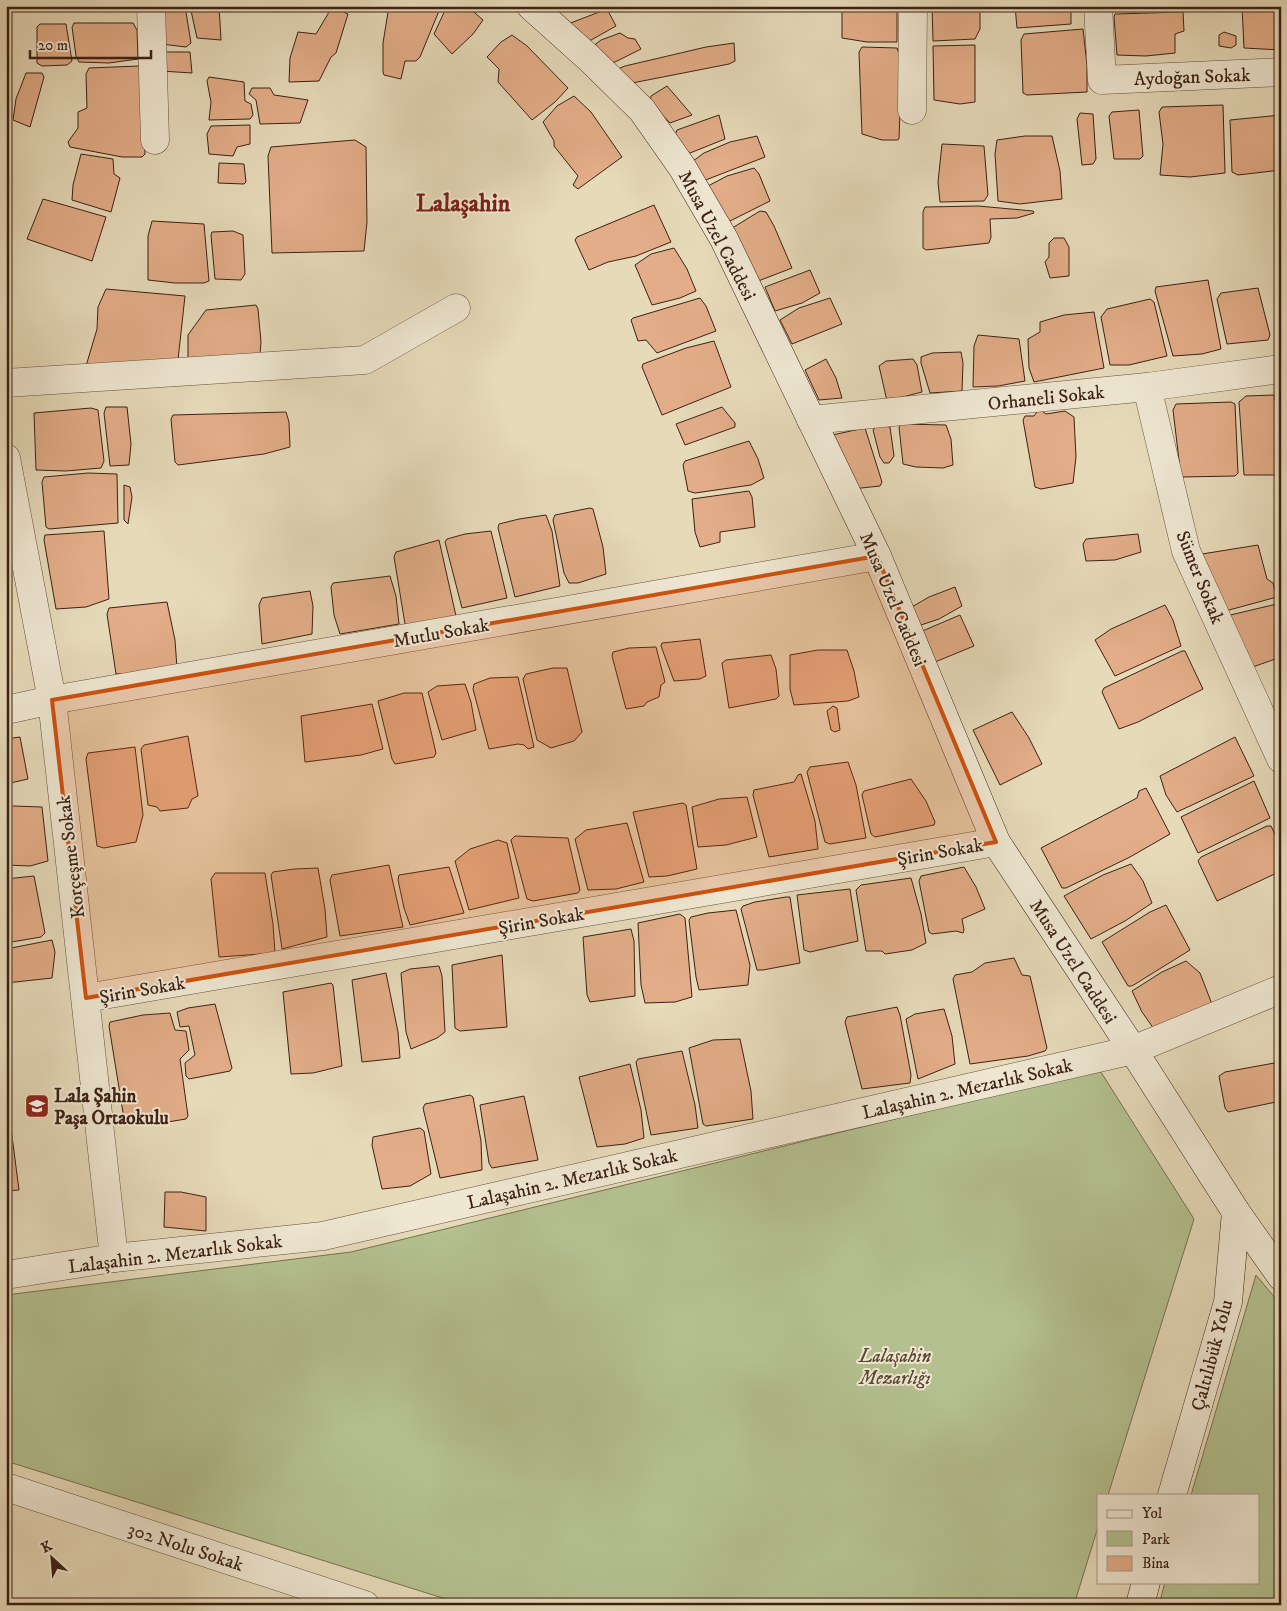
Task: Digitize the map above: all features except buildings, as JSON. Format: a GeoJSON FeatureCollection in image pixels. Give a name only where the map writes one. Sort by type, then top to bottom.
{"type":"FeatureCollection","features":[{"type":"Feature","properties":{"kind":"street"},"geometry":{"type":"LineString","coordinates":[[152,6],[155,140]]}},
{"type":"Feature","properties":{"kind":"street","name":"Musa Uzel Caddesi"},"geometry":{"type":"LineString","coordinates":[[531,6],[590,58],[642,110],[682,166],[724,239],[877,556],[996,842],[1133,1050],[1236,1212],[1281,1276]]}},
{"type":"Feature","properties":{"kind":"street"},"geometry":{"type":"LineString","coordinates":[[912,110],[913,6]]}},
{"type":"Feature","properties":{"kind":"street","name":"Aydoğan Sokak"},"geometry":{"type":"LineString","coordinates":[[1098,6],[1102,80],[1281,72]]}},
{"type":"Feature","properties":{"kind":"street"},"geometry":{"type":"LineString","coordinates":[[6,384],[365,360],[456,308]]}},
{"type":"Feature","properties":{"kind":"street","name":"Orhaneli Sokak"},"geometry":{"type":"LineString","coordinates":[[811,420],[1147,387],[1281,370]]}},
{"type":"Feature","properties":{"kind":"street","name":"Sümer Sokak"},"geometry":{"type":"LineString","coordinates":[[1147,387],[1186,551],[1281,759]]}},
{"type":"Feature","properties":{"kind":"street","name":"Korçeşme Sokak"},"geometry":{"type":"LineString","coordinates":[[6,458],[52,700],[114,1258]]}},
{"type":"Feature","properties":{"kind":"street","name":"Mutlu Sokak"},"geometry":{"type":"LineString","coordinates":[[6,710],[52,700],[877,556]]}},
{"type":"Feature","properties":{"kind":"street","name":"Şirin Sokak"},"geometry":{"type":"LineString","coordinates":[[86,998],[996,842]]}},
{"type":"Feature","properties":{"kind":"street","name":"Lalaşahin 2. Mezarlık Sokak"},"geometry":{"type":"LineString","coordinates":[[6,1275],[114,1258],[323,1236],[1133,1050],[1281,989]]}},
{"type":"Feature","properties":{"kind":"street","name":"Çaltılıbük Yolu"},"geometry":{"type":"LineString","coordinates":[[1172,1494],[1228,1302],[1236,1212]]}},
{"type":"Feature","properties":{"kind":"street","name":"302 Nolu Sokak"},"geometry":{"type":"LineString","coordinates":[[6,1487],[365,1605]]}},
{"type":"Feature","properties":{"kind":"street"},"geometry":{"type":"LineString","coordinates":[[1140,1605],[1145,1584]]}},
{"type":"Feature","properties":{"kind":"highlighted area"},"geometry":{"type":"Polygon","coordinates":[[[877,556],[996,842],[86,998],[52,700],[877,556]]]}},
{"type":"Feature","properties":{"kind":"green space","name":"Lalaşahin Mezarlığı"},"geometry":{"type":"Polygon","coordinates":[[[1099,1069],[1194,1219],[1108,1494],[1097,1494],[1097,1530],[1074,1605],[465,1605],[6,1461],[6,1295],[351,1252],[1099,1069]]]}},
{"type":"Feature","properties":{"kind":"green space"},"geometry":{"type":"Polygon","coordinates":[[[1256,1275],[1281,1305],[1281,1605],[1159,1605],[1164,1584],[1260,1584],[1260,1494],[1191,1494],[1256,1275]]]}},
{"type":"Feature","properties":{"kind":"place","name":"Lala Şahin Paşa Ortaokulu"},"geometry":{"type":"Point","coordinates":[37,1106]}},
{"type":"Feature","properties":{"kind":"district","name":"Lalaşahin"},"geometry":{"type":"Point","coordinates":[463,203]}}]}
